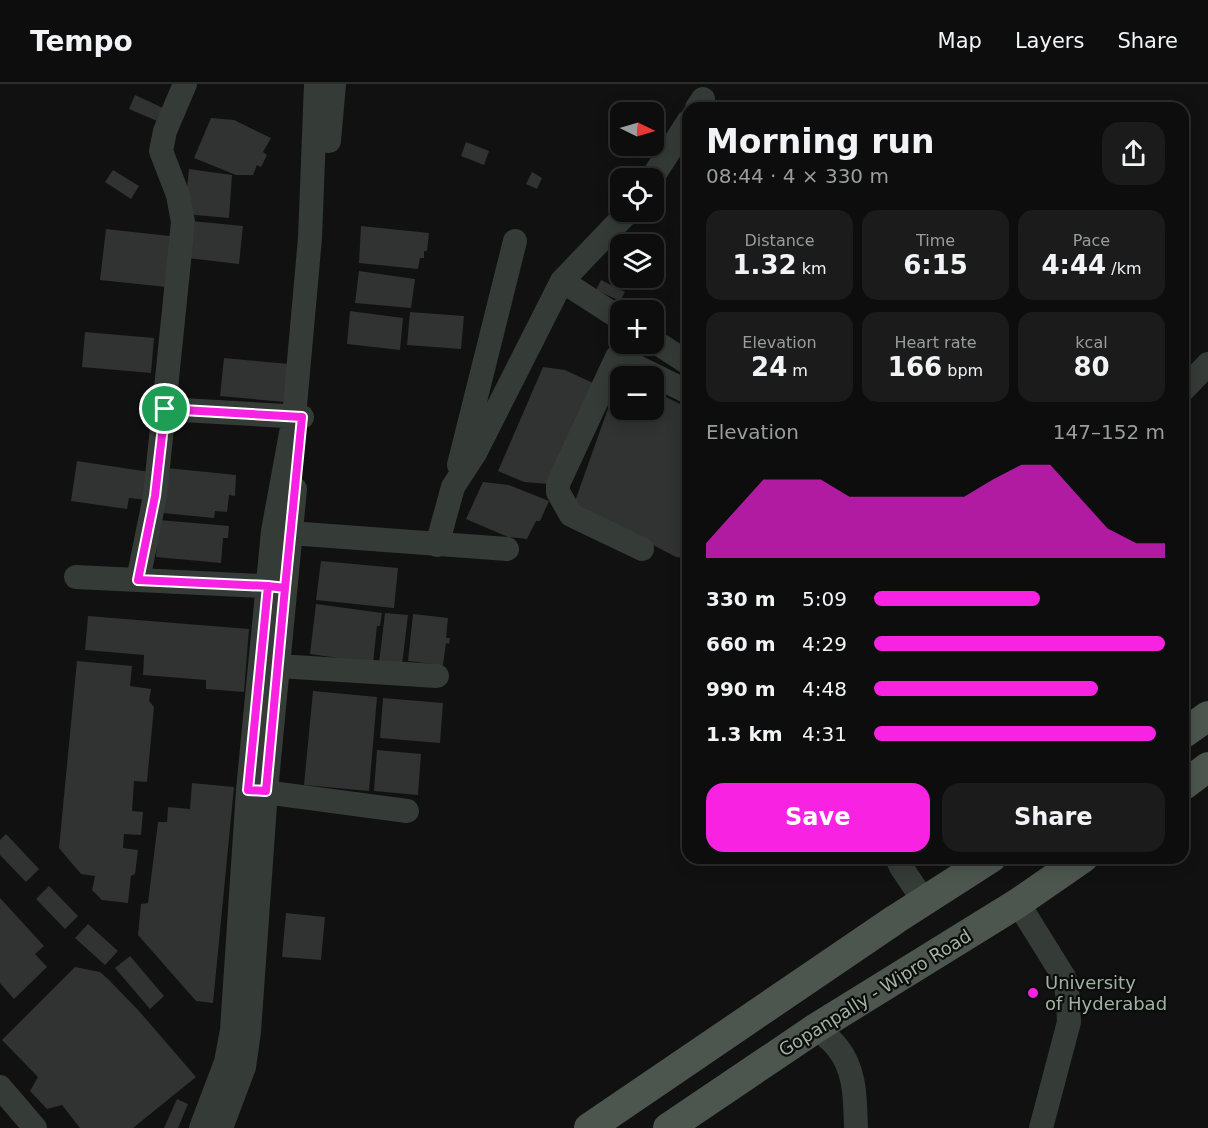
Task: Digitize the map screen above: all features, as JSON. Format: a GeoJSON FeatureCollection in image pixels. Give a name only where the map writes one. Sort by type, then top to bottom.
{"type":"FeatureCollection","features":[{"type":"Feature","properties":{"kind":"main road"},"geometry":{"type":"LineString","coordinates":[[1189,729],[1208,716]]}},
{"type":"Feature","properties":{"kind":"main road"},"geometry":{"type":"LineString","coordinates":[[1189,781],[1208,767]]}},
{"type":"Feature","properties":{"kind":"main road"},"geometry":{"type":"LineString","coordinates":[[589,1128],[982,864]]}},
{"type":"Feature","properties":{"kind":"main road","name":"Gopanpally - Wipro Road"},"geometry":{"type":"LineString","coordinates":[[668,1128],[816,1028],[1018,903],[1074,864]]}},
{"type":"Feature","properties":{"kind":"street"},"geometry":{"type":"LineString","coordinates":[[138,580],[155,496],[183,222],[178,195],[160,151],[165,131],[185,84]]}},
{"type":"Feature","properties":{"kind":"street"},"geometry":{"type":"LineString","coordinates":[[201,1128],[226,1062],[232,1030],[276,587],[290,533],[310,238],[316,84]]}},
{"type":"Feature","properties":{"kind":"street"},"geometry":{"type":"LineString","coordinates":[[221,1128],[244,1067],[249,1032],[257,790],[278,666],[273,531],[298,417],[334,84]]}},
{"type":"Feature","properties":{"kind":"street"},"geometry":{"type":"LineString","coordinates":[[658,168],[682,131]]}},
{"type":"Feature","properties":{"kind":"street"},"geometry":{"type":"LineString","coordinates":[[453,487],[476,453],[562,281],[618,222]]}},
{"type":"Feature","properties":{"kind":"street"},"geometry":{"type":"LineString","coordinates":[[437,545],[515,241]]}},
{"type":"Feature","properties":{"kind":"street"},"geometry":{"type":"LineString","coordinates":[[562,281],[610,313]]}},
{"type":"Feature","properties":{"kind":"street"},"geometry":{"type":"LineString","coordinates":[[664,346],[682,354]]}},
{"type":"Feature","properties":{"kind":"street"},"geometry":{"type":"LineString","coordinates":[[642,549],[571,515],[558,492],[558,484],[617,357],[682,389]]}},
{"type":"Feature","properties":{"kind":"street"},"geometry":{"type":"LineString","coordinates":[[1189,384],[1208,364]]}},
{"type":"Feature","properties":{"kind":"street"},"geometry":{"type":"LineString","coordinates":[[165,409],[298,417]]}},
{"type":"Feature","properties":{"kind":"street"},"geometry":{"type":"LineString","coordinates":[[290,533],[507,549]]}},
{"type":"Feature","properties":{"kind":"street"},"geometry":{"type":"LineString","coordinates":[[76,577],[276,587]]}},
{"type":"Feature","properties":{"kind":"street"},"geometry":{"type":"LineString","coordinates":[[278,666],[437,676]]}},
{"type":"Feature","properties":{"kind":"street"},"geometry":{"type":"LineString","coordinates":[[257,790],[408,811]]}},
{"type":"Feature","properties":{"kind":"street"},"geometry":{"type":"LineString","coordinates":[[900,864],[924,901]]}},
{"type":"Feature","properties":{"kind":"street"},"geometry":{"type":"LineString","coordinates":[[1018,903],[1064,977],[1068,998],[1069,1022],[1041,1128]]}},
{"type":"Feature","properties":{"kind":"street"},"geometry":{"type":"LineString","coordinates":[[816,1028],[837,1047],[850,1070],[855,1091],[856,1128]]}},
{"type":"Feature","properties":{"kind":"street"},"geometry":{"type":"LineString","coordinates":[[0,1087],[35,1128]]}},
{"type":"Feature","properties":{"kind":"building"},"geometry":{"type":"Polygon","coordinates":[[[135,95],[163,108],[157,121],[129,109],[135,95]]]}},
{"type":"Feature","properties":{"kind":"building"},"geometry":{"type":"Polygon","coordinates":[[[211,118],[234,120],[271,138],[263,152],[267,155],[261,167],[257,165],[253,175],[236,175],[194,158],[211,118]]]}},
{"type":"Feature","properties":{"kind":"building"},"geometry":{"type":"Polygon","coordinates":[[[466,142],[489,151],[484,165],[461,156],[466,142]]]}},
{"type":"Feature","properties":{"kind":"building"},"geometry":{"type":"Polygon","coordinates":[[[189,169],[232,175],[229,218],[184,214],[189,169]]]}},
{"type":"Feature","properties":{"kind":"building"},"geometry":{"type":"Polygon","coordinates":[[[113,170],[139,186],[131,199],[105,182],[113,170]]]}},
{"type":"Feature","properties":{"kind":"building"},"geometry":{"type":"Polygon","coordinates":[[[532,172],[542,178],[537,189],[526,184],[532,172]]]}},
{"type":"Feature","properties":{"kind":"building"},"geometry":{"type":"Polygon","coordinates":[[[191,221],[243,226],[239,264],[187,258],[191,221]]]}},
{"type":"Feature","properties":{"kind":"building"},"geometry":{"type":"Polygon","coordinates":[[[361,226],[429,233],[427,251],[424,251],[424,258],[420,258],[418,269],[359,263],[361,226]]]}},
{"type":"Feature","properties":{"kind":"building"},"geometry":{"type":"Polygon","coordinates":[[[106,229],[179,237],[166,287],[100,280],[106,229]]]}},
{"type":"Feature","properties":{"kind":"building"},"geometry":{"type":"Polygon","coordinates":[[[359,271],[415,279],[411,308],[355,303],[359,271]]]}},
{"type":"Feature","properties":{"kind":"building"},"geometry":{"type":"Polygon","coordinates":[[[601,280],[610,284],[610,288],[617,288],[625,292],[621,300],[618,300],[596,290],[601,280]]]}},
{"type":"Feature","properties":{"kind":"building"},"geometry":{"type":"Polygon","coordinates":[[[350,311],[403,318],[400,350],[347,344],[350,311]]]}},
{"type":"Feature","properties":{"kind":"building"},"geometry":{"type":"Polygon","coordinates":[[[410,312],[464,316],[461,349],[407,345],[410,312]]]}},
{"type":"Feature","properties":{"kind":"building"},"geometry":{"type":"Polygon","coordinates":[[[85,332],[154,338],[151,373],[82,367],[85,332]]]}},
{"type":"Feature","properties":{"kind":"building"},"geometry":{"type":"Polygon","coordinates":[[[224,358],[289,364],[285,402],[220,396],[224,358]]]}},
{"type":"Feature","properties":{"kind":"building"},"geometry":{"type":"Polygon","coordinates":[[[543,367],[565,370],[595,384],[548,484],[524,482],[498,471],[543,367]]]}},
{"type":"Feature","properties":{"kind":"building"},"geometry":{"type":"Polygon","coordinates":[[[664,396],[682,405],[682,558],[676,557],[574,504],[610,403],[610,420],[664,420],[664,396]]]}},
{"type":"Feature","properties":{"kind":"building"},"geometry":{"type":"Polygon","coordinates":[[[77,461],[150,472],[146,500],[129,498],[127,509],[71,501],[77,461]]]}},
{"type":"Feature","properties":{"kind":"building"},"geometry":{"type":"Polygon","coordinates":[[[167,468],[236,475],[235,496],[229,495],[227,512],[215,511],[214,518],[163,513],[167,468]]]}},
{"type":"Feature","properties":{"kind":"building"},"geometry":{"type":"Polygon","coordinates":[[[483,482],[509,485],[549,501],[540,521],[536,521],[527,539],[508,537],[466,519],[483,482]]]}},
{"type":"Feature","properties":{"kind":"building"},"geometry":{"type":"Polygon","coordinates":[[[159,520],[229,526],[228,538],[223,538],[221,563],[156,557],[159,520]]]}},
{"type":"Feature","properties":{"kind":"building"},"geometry":{"type":"Polygon","coordinates":[[[321,561],[398,568],[394,608],[316,600],[321,561]]]}},
{"type":"Feature","properties":{"kind":"building"},"geometry":{"type":"Polygon","coordinates":[[[316,604],[382,613],[380,626],[377,626],[373,663],[310,654],[316,604]]]}},
{"type":"Feature","properties":{"kind":"building"},"geometry":{"type":"Polygon","coordinates":[[[385,613],[408,615],[402,665],[379,663],[385,613]]]}},
{"type":"Feature","properties":{"kind":"building"},"geometry":{"type":"Polygon","coordinates":[[[413,614],[448,618],[446,638],[450,638],[449,644],[446,643],[443,665],[408,661],[413,614]]]}},
{"type":"Feature","properties":{"kind":"building"},"geometry":{"type":"Polygon","coordinates":[[[88,616],[249,629],[244,692],[206,689],[206,680],[143,675],[144,655],[85,650],[88,616]]]}},
{"type":"Feature","properties":{"kind":"building"},"geometry":{"type":"Polygon","coordinates":[[[77,661],[132,666],[130,686],[151,689],[149,701],[154,707],[147,782],[134,781],[132,811],[143,812],[141,835],[124,834],[123,848],[138,850],[135,874],[131,876],[128,903],[102,900],[92,890],[95,876],[81,874],[59,848],[77,661]]]}},
{"type":"Feature","properties":{"kind":"building"},"geometry":{"type":"Polygon","coordinates":[[[313,691],[377,697],[369,791],[304,785],[313,691]]]}},
{"type":"Feature","properties":{"kind":"building"},"geometry":{"type":"Polygon","coordinates":[[[383,698],[443,703],[440,743],[380,738],[383,698]]]}},
{"type":"Feature","properties":{"kind":"building"},"geometry":{"type":"Polygon","coordinates":[[[377,750],[421,754],[418,795],[374,791],[377,750]]]}},
{"type":"Feature","properties":{"kind":"building"},"geometry":{"type":"Polygon","coordinates":[[[192,783],[234,787],[213,1003],[196,1001],[138,935],[141,904],[148,903],[158,822],[167,822],[168,807],[190,809],[192,783]]]}},
{"type":"Feature","properties":{"kind":"building"},"geometry":{"type":"Polygon","coordinates":[[[6,834],[39,869],[26,882],[0,855],[0,840],[6,834]]]}},
{"type":"Feature","properties":{"kind":"building"},"geometry":{"type":"Polygon","coordinates":[[[49,886],[78,916],[65,929],[36,899],[49,886]]]}},
{"type":"Feature","properties":{"kind":"building"},"geometry":{"type":"Polygon","coordinates":[[[0,898],[44,946],[35,954],[47,967],[14,999],[0,983],[0,898]]]}},
{"type":"Feature","properties":{"kind":"building"},"geometry":{"type":"Polygon","coordinates":[[[286,913],[325,917],[321,960],[282,957],[286,913]]]}},
{"type":"Feature","properties":{"kind":"building"},"geometry":{"type":"Polygon","coordinates":[[[88,924],[118,951],[105,965],[75,938],[88,924]]]}},
{"type":"Feature","properties":{"kind":"building"},"geometry":{"type":"Polygon","coordinates":[[[130,956],[164,996],[150,1009],[115,968],[130,956]]]}},
{"type":"Feature","properties":{"kind":"building"},"geometry":{"type":"Polygon","coordinates":[[[75,967],[100,972],[108,979],[196,1077],[133,1128],[80,1128],[62,1105],[47,1109],[30,1091],[38,1077],[2,1040],[75,967]]]}},
{"type":"Feature","properties":{"kind":"building"},"geometry":{"type":"Polygon","coordinates":[[[177,1099],[188,1104],[178,1128],[164,1128],[177,1099]]]}},
{"type":"Feature","properties":{"kind":"place","name":"University of Hyderabad"},"geometry":{"type":"Point","coordinates":[1033,993]}},
{"type":"Feature","properties":{"kind":"route"},"geometry":{"type":"LineString","coordinates":[[165,409],[155,496],[138,580],[268,586],[285,588],[266,791],[248,790],[268,586],[285,588],[302,417],[165,409]]}}]}
